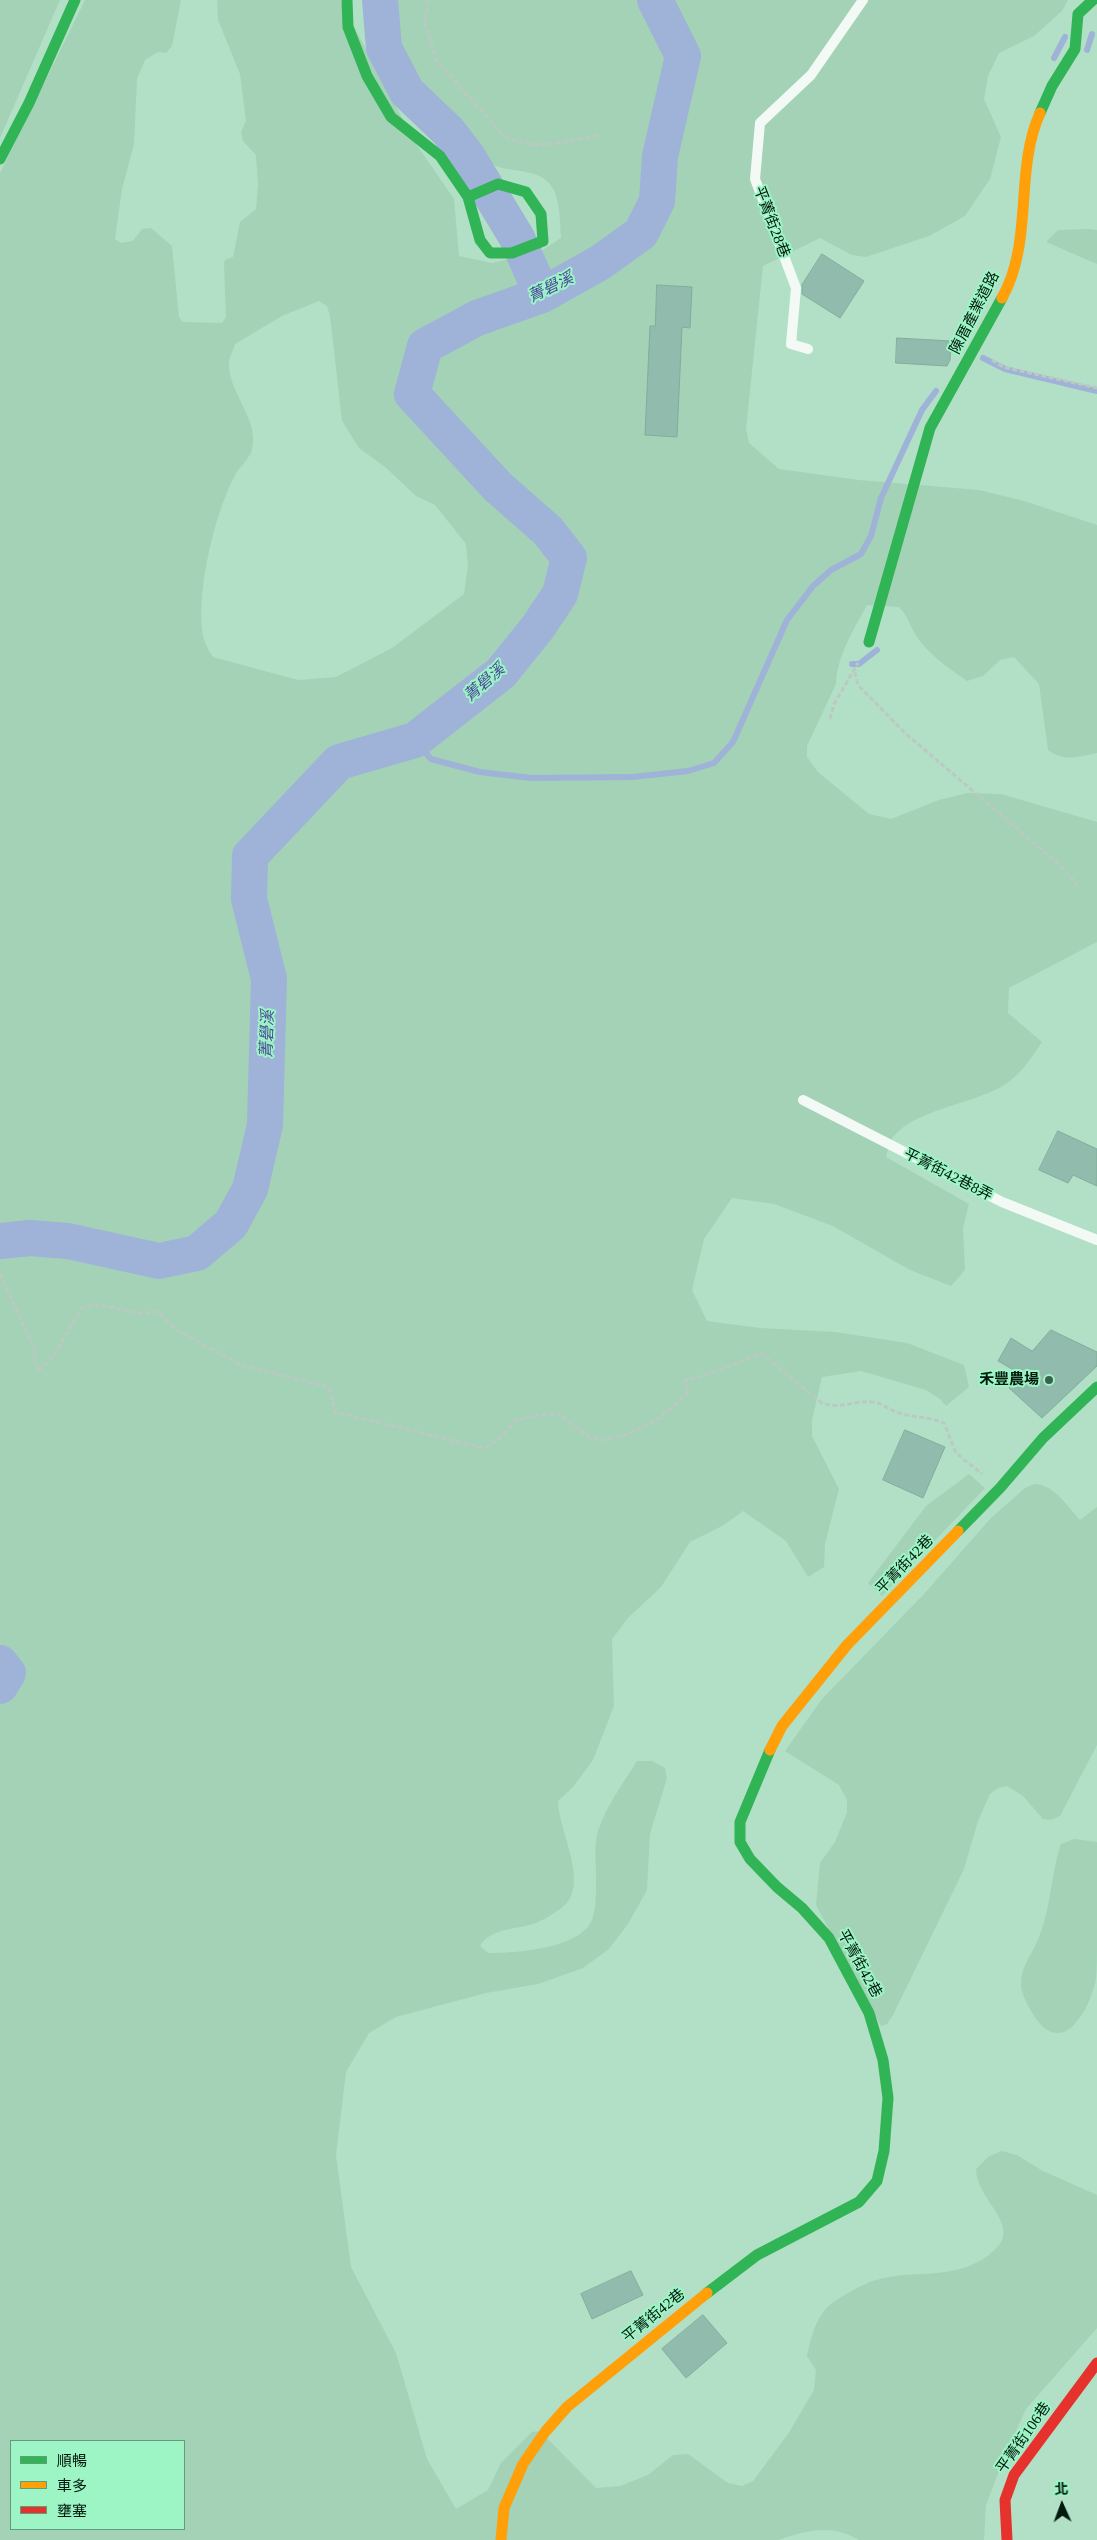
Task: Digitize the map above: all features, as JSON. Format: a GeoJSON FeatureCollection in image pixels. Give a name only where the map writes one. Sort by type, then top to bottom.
{"type":"FeatureCollection","features":[{"type":"Feature","properties":{"kind":"street"},"geometry":{"type":"LineString","coordinates":[[0,158],[29,103],[75,0]]}},
{"type":"Feature","properties":{"kind":"street"},"geometry":{"type":"LineString","coordinates":[[348,0],[348,27],[367,76],[391,117],[440,156],[468,197],[480,240],[490,253],[512,253],[542,241],[541,214],[526,192],[498,184],[468,197]]}},
{"type":"Feature","properties":{"kind":"street","name":"陳厝產業道路"},"geometry":{"type":"LineString","coordinates":[[869,642],[930,428],[1007,290],[1021,242],[1031,133],[1052,86],[1075,49],[1078,14],[1093,0]]}},
{"type":"Feature","properties":{"kind":"street","name":"平菁街42巷"},"geometry":{"type":"LineString","coordinates":[[501,2540],[504,2508],[524,2464],[544,2432],[567,2407],[666,2325],[757,2255],[859,2202],[877,2181],[884,2151],[888,2098],[883,2060],[868,2013],[829,1938],[802,1908],[777,1887],[750,1859],[740,1842],[740,1822],[760,1768],[782,1726],[847,1645],[1000,1488],[1043,1438],[1097,1388]]}},
{"type":"Feature","properties":{"kind":"street","name":"平菁街106巷"},"geometry":{"type":"LineString","coordinates":[[1007,2540],[1002,2508],[1010,2481],[1020,2464],[1097,2363]]}},
{"type":"Feature","properties":{"kind":"lane","name":"平菁街28巷"},"geometry":{"type":"LineString","coordinates":[[808,349],[791,344],[796,288],[755,179],[760,123],[811,75],[863,0]]}},
{"type":"Feature","properties":{"kind":"lane","name":"平菁街42巷8弄"},"geometry":{"type":"LineString","coordinates":[[803,1100],[1002,1202],[1097,1240]]}},
{"type":"Feature","properties":{"kind":"path"},"geometry":{"type":"LineString","coordinates":[[427,0],[428,6],[424,20],[436,60],[503,135],[512,141],[530,145],[599,135]]}},
{"type":"Feature","properties":{"kind":"path"},"geometry":{"type":"LineString","coordinates":[[975,350],[1003,367],[1097,388]]}},
{"type":"Feature","properties":{"kind":"path"},"geometry":{"type":"LineString","coordinates":[[830,719],[834,704],[846,681],[855,672],[858,685],[905,733],[1054,860],[1078,885]]}},
{"type":"Feature","properties":{"kind":"path"},"geometry":{"type":"LineString","coordinates":[[0,1274],[32,1346],[38,1371],[53,1357],[81,1308],[94,1304],[138,1313],[158,1312],[177,1330],[241,1365],[328,1387],[335,1412],[484,1448],[498,1440],[516,1420],[539,1415],[558,1414],[590,1438],[604,1440],[623,1436],[658,1419],[689,1392],[685,1381],[720,1370],[761,1353],[822,1403],[833,1407],[862,1401],[876,1402],[896,1412],[933,1418],[944,1423],[956,1453],[1000,1488]]}},
{"type":"Feature","properties":{"kind":"green space"},"geometry":{"type":"Polygon","coordinates":[[[0,0],[60,0],[0,138],[0,0]]]}},
{"type":"Feature","properties":{"kind":"green space"},"geometry":{"type":"Polygon","coordinates":[[[85,0],[181,0],[172,46],[166,53],[158,52],[145,60],[137,79],[134,144],[122,189],[115,239],[121,243],[133,241],[142,229],[151,228],[172,246],[179,317],[183,322],[222,323],[226,317],[225,260],[233,257],[240,222],[256,209],[258,185],[256,155],[243,141],[241,132],[246,121],[240,74],[218,20],[217,0],[340,0],[414,141],[454,199],[459,256],[492,263],[541,251],[561,238],[559,207],[554,190],[543,178],[528,172],[496,166],[467,150],[419,108],[397,78],[391,64],[383,0],[1068,0],[1062,11],[1034,36],[999,53],[988,76],[984,99],[1001,137],[990,179],[965,216],[929,236],[866,257],[852,255],[820,238],[763,266],[746,429],[749,443],[779,469],[859,480],[979,490],[1024,501],[1097,525],[1097,753],[1078,757],[1065,757],[1048,750],[1039,684],[1014,657],[1000,660],[983,676],[967,681],[928,650],[917,637],[899,607],[867,605],[847,643],[839,663],[836,684],[807,746],[807,757],[818,772],[869,814],[891,819],[939,800],[967,793],[1001,794],[1097,822],[1097,942],[1009,988],[1008,1013],[1042,1042],[1024,1067],[1008,1083],[989,1093],[915,1120],[903,1127],[894,1136],[889,1146],[886,1157],[969,1204],[963,1228],[965,1270],[951,1286],[910,1270],[833,1226],[774,1204],[732,1198],[704,1239],[692,1290],[707,1321],[760,1328],[835,1332],[907,1343],[964,1365],[969,1387],[946,1406],[940,1399],[926,1390],[861,1371],[822,1377],[812,1420],[812,1436],[839,1489],[825,1544],[824,1567],[808,1577],[786,1541],[743,1511],[724,1525],[690,1542],[661,1587],[628,1618],[612,1639],[614,1706],[593,1760],[573,1787],[558,1801],[559,1813],[573,1869],[574,1883],[572,1895],[565,1905],[547,1917],[536,1923],[491,1935],[480,1946],[488,1953],[544,1948],[559,1944],[584,1931],[593,1918],[595,1908],[596,1843],[601,1822],[637,1761],[652,1761],[665,1768],[667,1778],[650,1834],[647,1890],[628,1924],[609,1949],[583,1968],[538,1984],[486,1993],[396,2017],[369,2033],[346,2072],[336,2155],[351,2267],[396,2353],[427,2459],[456,2509],[488,2490],[501,2463],[532,2432],[540,2431],[596,2488],[620,2486],[648,2475],[673,2455],[688,2454],[728,2483],[742,2486],[753,2481],[788,2434],[814,2390],[816,2370],[807,2356],[815,2327],[824,2311],[833,2302],[876,2280],[962,2268],[976,2263],[989,2255],[999,2245],[1003,2237],[1001,2221],[981,2188],[976,2169],[989,2156],[1002,2151],[1017,2155],[1043,2171],[1097,2195],[1097,2328],[1026,2409],[1005,2455],[986,2505],[984,2540],[859,2540],[839,2532],[819,2530],[779,2540],[0,2540],[0,173],[85,0]],[[319,301],[282,316],[235,344],[229,366],[234,387],[252,427],[252,449],[234,477],[220,511],[209,552],[202,592],[203,637],[213,657],[298,680],[336,677],[392,648],[464,594],[468,566],[466,544],[435,505],[416,496],[385,467],[359,448],[342,421],[330,316],[327,306],[319,301]]]}},
{"type":"Feature","properties":{"kind":"green space"},"geometry":{"type":"Polygon","coordinates":[[[1058,230],[1097,230],[1097,264],[1046,242],[1058,230]]]}},
{"type":"Feature","properties":{"kind":"green space"},"geometry":{"type":"Polygon","coordinates":[[[969,1474],[985,1488],[882,1596],[868,1583],[926,1506],[969,1474]]]}},
{"type":"Feature","properties":{"kind":"green space"},"geometry":{"type":"Polygon","coordinates":[[[1034,1484],[1041,1485],[1054,1492],[1080,1520],[1097,1507],[1097,1745],[1060,1816],[1051,1820],[1043,1819],[1023,1796],[1007,1786],[998,1788],[990,1794],[978,1821],[964,1869],[893,2015],[887,2024],[881,2026],[816,1905],[820,1863],[835,1842],[847,1812],[847,1800],[839,1785],[785,1751],[822,1699],[924,1594],[991,1518],[1025,1488],[1034,1484]]]}},
{"type":"Feature","properties":{"kind":"green space"},"geometry":{"type":"Polygon","coordinates":[[[1074,1839],[1097,1842],[1096,1979],[1087,2006],[1080,2018],[1072,2027],[1062,2032],[1052,2032],[1042,2026],[1031,2011],[1023,1994],[1021,1978],[1045,1920],[1061,1844],[1074,1839]]]}},
{"type":"Feature","properties":{"kind":"building"},"geometry":{"type":"Polygon","coordinates":[[[822,254],[864,281],[840,318],[802,294],[802,285],[822,254]]]}},
{"type":"Feature","properties":{"kind":"building"},"geometry":{"type":"Polygon","coordinates":[[[657,285],[692,287],[690,328],[682,327],[677,437],[645,435],[650,326],[655,326],[657,285]]]}},
{"type":"Feature","properties":{"kind":"building"},"geometry":{"type":"Polygon","coordinates":[[[897,338],[951,341],[950,360],[947,366],[896,363],[897,338]]]}},
{"type":"Feature","properties":{"kind":"building"},"geometry":{"type":"Polygon","coordinates":[[[1058,1131],[1097,1149],[1097,1186],[1073,1175],[1068,1183],[1039,1170],[1058,1131]]]}},
{"type":"Feature","properties":{"kind":"building","name":"禾豐農場"},"geometry":{"type":"Polygon","coordinates":[[[1051,1330],[1097,1352],[1097,1366],[1042,1418],[1009,1388],[1019,1373],[998,1361],[1011,1338],[1032,1351],[1051,1330]]]}},
{"type":"Feature","properties":{"kind":"building"},"geometry":{"type":"Polygon","coordinates":[[[905,1430],[945,1447],[923,1498],[883,1480],[905,1430]]]}},
{"type":"Feature","properties":{"kind":"building"},"geometry":{"type":"Polygon","coordinates":[[[631,2271],[643,2295],[592,2319],[581,2294],[631,2271]]]}},
{"type":"Feature","properties":{"kind":"building"},"geometry":{"type":"Polygon","coordinates":[[[703,2315],[727,2343],[686,2378],[662,2349],[703,2315]]]}},
{"type":"Feature","properties":{"kind":"waterway"},"geometry":{"type":"LineString","coordinates":[[380,0],[384,48],[407,92],[448,131],[468,157],[517,238],[542,295]]}},
{"type":"Feature","properties":{"kind":"waterway","name":"菁礐溪"},"geometry":{"type":"LineString","coordinates":[[0,1241],[30,1238],[68,1241],[159,1261],[197,1253],[231,1224],[250,1189],[265,1125],[269,979],[249,899],[250,856],[339,762],[415,740],[501,673],[538,627],[560,594],[569,558],[548,531],[498,487],[412,394],[425,346],[477,318],[542,295],[601,262],[641,233],[657,201],[660,156],[683,56],[655,0]]}},
{"type":"Feature","properties":{"kind":"waterway"},"geometry":{"type":"LineString","coordinates":[[1087,50],[1092,34]]}},
{"type":"Feature","properties":{"kind":"waterway"},"geometry":{"type":"LineString","coordinates":[[1054,58],[1065,37]]}},
{"type":"Feature","properties":{"kind":"waterway"},"geometry":{"type":"LineString","coordinates":[[983,358],[1005,369],[1097,391]]}},
{"type":"Feature","properties":{"kind":"waterway"},"geometry":{"type":"LineString","coordinates":[[415,740],[431,759],[480,772],[531,778],[632,777],[688,771],[714,763],[733,742],[787,620],[813,586],[831,570],[861,554],[871,536],[881,498],[922,410],[936,391]]}},
{"type":"Feature","properties":{"kind":"waterway"},"geometry":{"type":"LineString","coordinates":[[852,664],[859,664],[877,650]]}},
{"type":"Feature","properties":{"kind":"waterway","name":"菁礐溪"},"geometry":{"type":"LineString","coordinates":[[0,1663],[8,1673],[0,1686]]}},
{"type":"Feature","properties":{"kind":"traffic: fast"},"geometry":{"type":"LineString","coordinates":[[0,159],[29,103],[75,0]]}},
{"type":"Feature","properties":{"kind":"traffic: fast"},"geometry":{"type":"LineString","coordinates":[[347,0],[348,27],[367,76],[391,117],[440,156],[468,197],[480,240],[490,253],[512,253],[543,241],[541,214],[526,192],[498,184],[468,197]]}},
{"type":"Feature","properties":{"kind":"traffic: fast"},"geometry":{"type":"LineString","coordinates":[[1040,113],[1052,86],[1075,49],[1078,14],[1093,0]]}},
{"type":"Feature","properties":{"kind":"traffic: fast"},"geometry":{"type":"LineString","coordinates":[[869,642],[930,428],[1002,298]]}},
{"type":"Feature","properties":{"kind":"traffic: fast"},"geometry":{"type":"LineString","coordinates":[[958,1531],[1000,1488],[1043,1438],[1097,1387]]}},
{"type":"Feature","properties":{"kind":"traffic: fast"},"geometry":{"type":"LineString","coordinates":[[707,2293],[757,2255],[859,2202],[877,2181],[884,2151],[888,2098],[883,2060],[869,2013],[829,1938],[802,1908],[777,1887],[750,1859],[740,1842],[740,1822],[770,1750]]}},
{"type":"Feature","properties":{"kind":"traffic: slow"},"geometry":{"type":"LineString","coordinates":[[1002,298],[1012,276],[1018,253],[1028,158],[1032,135],[1040,113]]}},
{"type":"Feature","properties":{"kind":"traffic: slow"},"geometry":{"type":"LineString","coordinates":[[770,1750],[782,1726],[847,1645],[958,1531]]}},
{"type":"Feature","properties":{"kind":"traffic: slow"},"geometry":{"type":"LineString","coordinates":[[501,2540],[504,2508],[523,2464],[545,2432],[567,2407],[707,2293]]}},
{"type":"Feature","properties":{"kind":"traffic: jam"},"geometry":{"type":"LineString","coordinates":[[1007,2540],[1005,2500],[1014,2475],[1097,2363]]}},
{"type":"Feature","properties":{"kind":"place","name":"禾豐農場"},"geometry":{"type":"Point","coordinates":[1049,1380]}}]}
